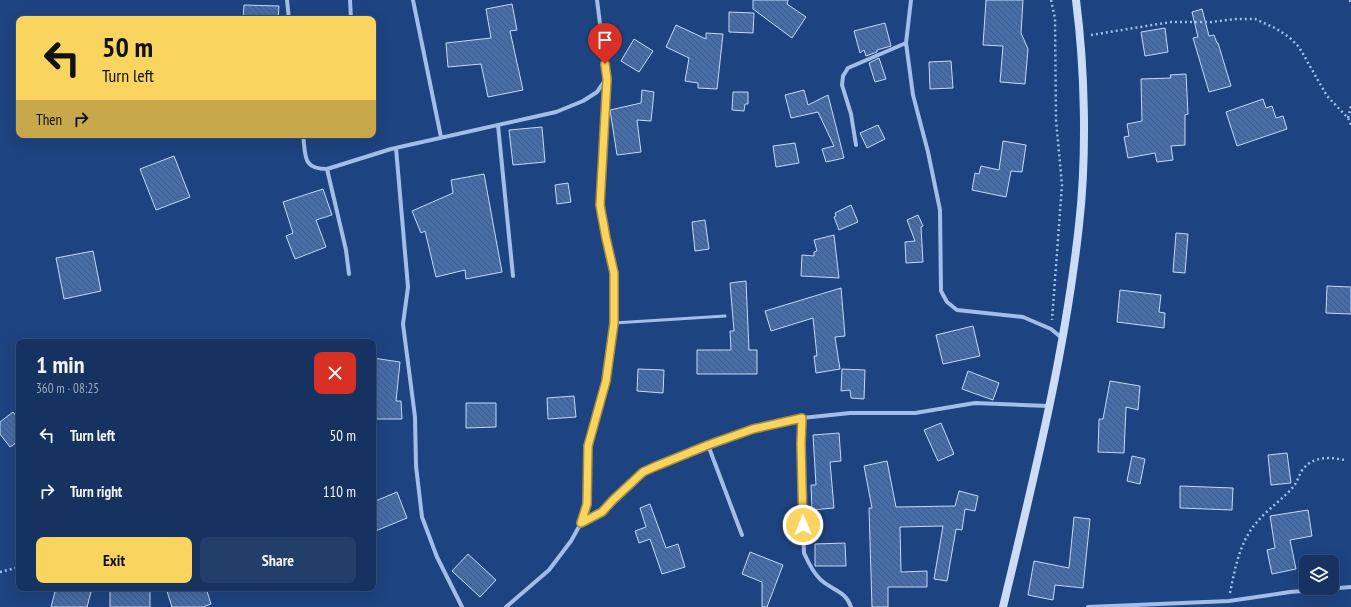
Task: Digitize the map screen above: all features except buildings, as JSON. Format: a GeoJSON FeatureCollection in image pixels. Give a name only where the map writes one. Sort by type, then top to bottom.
{"type":"FeatureCollection","features":[{"type":"Feature","properties":{"kind":"main road"},"geometry":{"type":"LineString","coordinates":[[1002,607],[1063,340],[1079,224],[1083,144],[1080,37],[1076,0]]}},
{"type":"Feature","properties":{"kind":"street"},"geometry":{"type":"LineString","coordinates":[[287,0],[289,16]]}},
{"type":"Feature","properties":{"kind":"street"},"geometry":{"type":"LineString","coordinates":[[350,0],[351,16]]}},
{"type":"Feature","properties":{"kind":"street"},"geometry":{"type":"LineString","coordinates":[[413,0],[441,137]]}},
{"type":"Feature","properties":{"kind":"street"},"geometry":{"type":"LineString","coordinates":[[506,607],[549,570],[571,541],[581,523],[587,504],[588,446],[606,381],[614,323],[614,273],[600,205],[607,79],[597,0]]}},
{"type":"Feature","properties":{"kind":"street"},"geometry":{"type":"LineString","coordinates":[[911,0],[906,43],[913,95],[928,152],[940,210],[941,291],[947,302],[957,310],[1023,317],[1051,329],[1063,340]]}},
{"type":"Feature","properties":{"kind":"street"},"geometry":{"type":"LineString","coordinates":[[856,145],[851,114],[842,85],[842,76],[848,68],[906,43]]}},
{"type":"Feature","properties":{"kind":"street"},"geometry":{"type":"LineString","coordinates":[[303,138],[307,160],[310,166],[315,169],[327,170],[396,148],[556,112],[583,101],[597,92],[607,79]]}},
{"type":"Feature","properties":{"kind":"street"},"geometry":{"type":"LineString","coordinates":[[498,124],[513,276]]}},
{"type":"Feature","properties":{"kind":"street"},"geometry":{"type":"LineString","coordinates":[[396,148],[408,287],[403,324],[415,417],[416,466],[422,517],[437,557],[462,607]]}},
{"type":"Feature","properties":{"kind":"street"},"geometry":{"type":"LineString","coordinates":[[327,170],[343,237],[349,274]]}},
{"type":"Feature","properties":{"kind":"street"},"geometry":{"type":"LineString","coordinates":[[581,523],[602,512],[643,472],[708,445],[753,429],[802,418],[850,413],[915,413],[975,403],[1048,406]]}},
{"type":"Feature","properties":{"kind":"street"},"geometry":{"type":"LineString","coordinates":[[802,418],[801,444],[804,553],[810,567],[821,580],[842,592],[851,607]]}},
{"type":"Feature","properties":{"kind":"street"},"geometry":{"type":"LineString","coordinates":[[708,445],[742,535]]}},
{"type":"Feature","properties":{"kind":"street"},"geometry":{"type":"LineString","coordinates":[[1088,607],[1229,601],[1290,592],[1351,587]]}},
{"type":"Feature","properties":{"kind":"lane"},"geometry":{"type":"LineString","coordinates":[[614,323],[725,316]]}},
{"type":"Feature","properties":{"kind":"path"},"geometry":{"type":"LineString","coordinates":[[1051,0],[1056,18],[1056,120],[1062,185],[1051,329]]}},
{"type":"Feature","properties":{"kind":"path"},"geometry":{"type":"LineString","coordinates":[[1350,0],[1351,4]]}},
{"type":"Feature","properties":{"kind":"path"},"geometry":{"type":"LineString","coordinates":[[1080,37],[1171,22],[1211,22],[1236,19],[1255,19],[1275,28],[1289,37],[1298,47],[1327,96],[1348,118],[1351,125]]}},
{"type":"Feature","properties":{"kind":"path"},"geometry":{"type":"LineString","coordinates":[[1348,118],[1351,106]]}},
{"type":"Feature","properties":{"kind":"path"},"geometry":{"type":"LineString","coordinates":[[1229,601],[1234,572],[1243,544],[1256,523],[1295,485],[1303,469],[1309,463],[1329,457],[1345,460]]}},
{"type":"Feature","properties":{"kind":"path"},"geometry":{"type":"LineString","coordinates":[[0,572],[16,568]]}},
{"type":"Feature","properties":{"kind":"route"},"geometry":{"type":"LineString","coordinates":[[605,64],[607,79],[603,156],[600,181],[600,205],[614,273],[614,323],[612,348],[606,381],[595,415],[588,446],[586,472],[587,504],[581,523],[602,512],[643,472],[708,445],[753,429],[802,418],[801,444],[803,525]]}}]}
